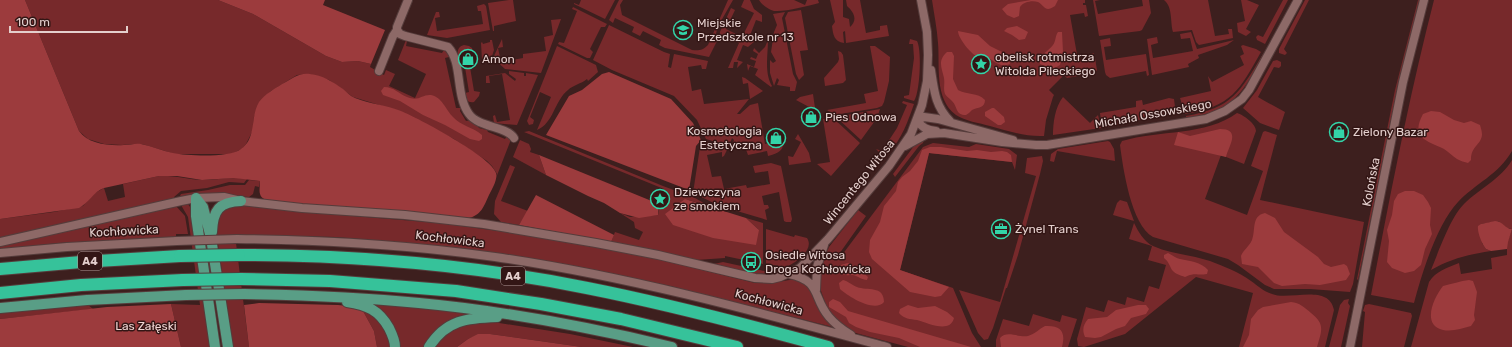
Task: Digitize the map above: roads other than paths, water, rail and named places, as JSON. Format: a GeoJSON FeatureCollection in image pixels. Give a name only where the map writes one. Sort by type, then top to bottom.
{"type":"FeatureCollection","features":[{"type":"Feature","properties":{"kind":"highway","name":"A4"},"geometry":{"type":"LineString","coordinates":[[0,269],[180,256],[288,255],[384,260],[502,274],[586,288],[625,296],[822,346]]}},
{"type":"Feature","properties":{"kind":"highway","name":"A4"},"geometry":{"type":"LineString","coordinates":[[0,292],[81,285],[183,280],[288,279],[370,283],[463,292],[541,304],[621,319],[737,347]]}},
{"type":"Feature","properties":{"kind":"main road"},"geometry":{"type":"LineString","coordinates":[[196,198],[203,206],[211,238],[228,347]]}},
{"type":"Feature","properties":{"kind":"main road"},"geometry":{"type":"LineString","coordinates":[[196,198],[196,216],[215,347]]}},
{"type":"Feature","properties":{"kind":"main road"},"geometry":{"type":"LineString","coordinates":[[211,238],[212,222],[216,211],[224,204],[241,201]]}},
{"type":"Feature","properties":{"kind":"main road"},"geometry":{"type":"LineString","coordinates":[[0,308],[87,300],[186,295],[318,295],[419,303],[525,317],[672,347]]}},
{"type":"Feature","properties":{"kind":"main road"},"geometry":{"type":"LineString","coordinates":[[318,295],[370,308],[380,315],[386,323],[391,332],[395,347]]}},
{"type":"Feature","properties":{"kind":"main road"},"geometry":{"type":"LineString","coordinates":[[429,347],[448,327],[458,322],[472,318],[525,317]]}},
{"type":"Feature","properties":{"kind":"street"},"geometry":{"type":"LineString","coordinates":[[379,71],[408,0]]}},
{"type":"Feature","properties":{"kind":"street","name":"Wincentego Witosa"},"geometry":{"type":"LineString","coordinates":[[826,241],[864,197],[903,147],[917,120],[925,94],[928,55],[927,32],[921,0]]}},
{"type":"Feature","properties":{"kind":"street","name":"Michała Ossowskiego"},"geometry":{"type":"LineString","coordinates":[[944,133],[1036,146],[1206,119],[1225,111],[1242,99],[1249,90],[1298,0]]}},
{"type":"Feature","properties":{"kind":"street","name":"Kolońska"},"geometry":{"type":"LineString","coordinates":[[1350,347],[1404,82],[1424,0]]}},
{"type":"Feature","properties":{"kind":"street"},"geometry":{"type":"LineString","coordinates":[[397,30],[400,34],[405,36],[448,47],[454,56],[462,98],[468,113],[477,121],[510,134],[514,138]]}},
{"type":"Feature","properties":{"kind":"street"},"geometry":{"type":"LineString","coordinates":[[928,55],[934,94],[942,114],[951,122]]}},
{"type":"Feature","properties":{"kind":"street"},"geometry":{"type":"LineString","coordinates":[[944,133],[928,130],[921,126],[917,120],[924,117],[932,117],[1003,136],[1021,144]]}},
{"type":"Feature","properties":{"kind":"street"},"geometry":{"type":"LineString","coordinates":[[903,147],[927,134],[944,133]]}},
{"type":"Feature","properties":{"kind":"street","name":"Kochłowicka"},"geometry":{"type":"LineString","coordinates":[[0,242],[196,198],[224,197],[241,201],[302,208],[405,215],[491,225],[651,254],[755,278],[772,279],[789,274],[800,268],[826,241]]}},
{"type":"Feature","properties":{"kind":"street","name":"Kochłowicka"},"geometry":{"type":"LineString","coordinates":[[0,254],[67,247],[177,241],[237,240],[300,240],[449,251],[588,273],[655,287],[738,306],[887,347]]}},
{"type":"Feature","properties":{"kind":"street"},"geometry":{"type":"LineString","coordinates":[[817,293],[817,267],[826,241]]}},
{"type":"Feature","properties":{"kind":"street"},"geometry":{"type":"LineString","coordinates":[[789,274],[806,280],[812,284],[828,317],[855,338]]}},
{"type":"Feature","properties":{"kind":"place","name":"Miejskie Przedszkole nr 13"},"geometry":{"type":"Point","coordinates":[683,30]}},
{"type":"Feature","properties":{"kind":"place","name":"Amon"},"geometry":{"type":"Point","coordinates":[468,59]}},
{"type":"Feature","properties":{"kind":"place","name":"obelisk rotmistrza Witolda Pileckiego"},"geometry":{"type":"Point","coordinates":[981,64]}},
{"type":"Feature","properties":{"kind":"place","name":"Pies Odnowa"},"geometry":{"type":"Point","coordinates":[811,117]}},
{"type":"Feature","properties":{"kind":"place","name":"Zielony Bazar"},"geometry":{"type":"Point","coordinates":[1339,132]}},
{"type":"Feature","properties":{"kind":"place","name":"Kosmetologia Estetyczna"},"geometry":{"type":"Point","coordinates":[776,138]}},
{"type":"Feature","properties":{"kind":"place","name":"Dziewczyna ze smokiem"},"geometry":{"type":"Point","coordinates":[660,199]}},
{"type":"Feature","properties":{"kind":"place","name":"Żynel Trans"},"geometry":{"type":"Point","coordinates":[1001,229]}},
{"type":"Feature","properties":{"kind":"place","name":"Osiedle Witosa Droga Kochłowicka"},"geometry":{"type":"Point","coordinates":[751,262]}},
{"type":"Feature","properties":{"kind":"park label","name":"Las Załęski"},"geometry":{"type":"Point","coordinates":[146,326]}}]}
